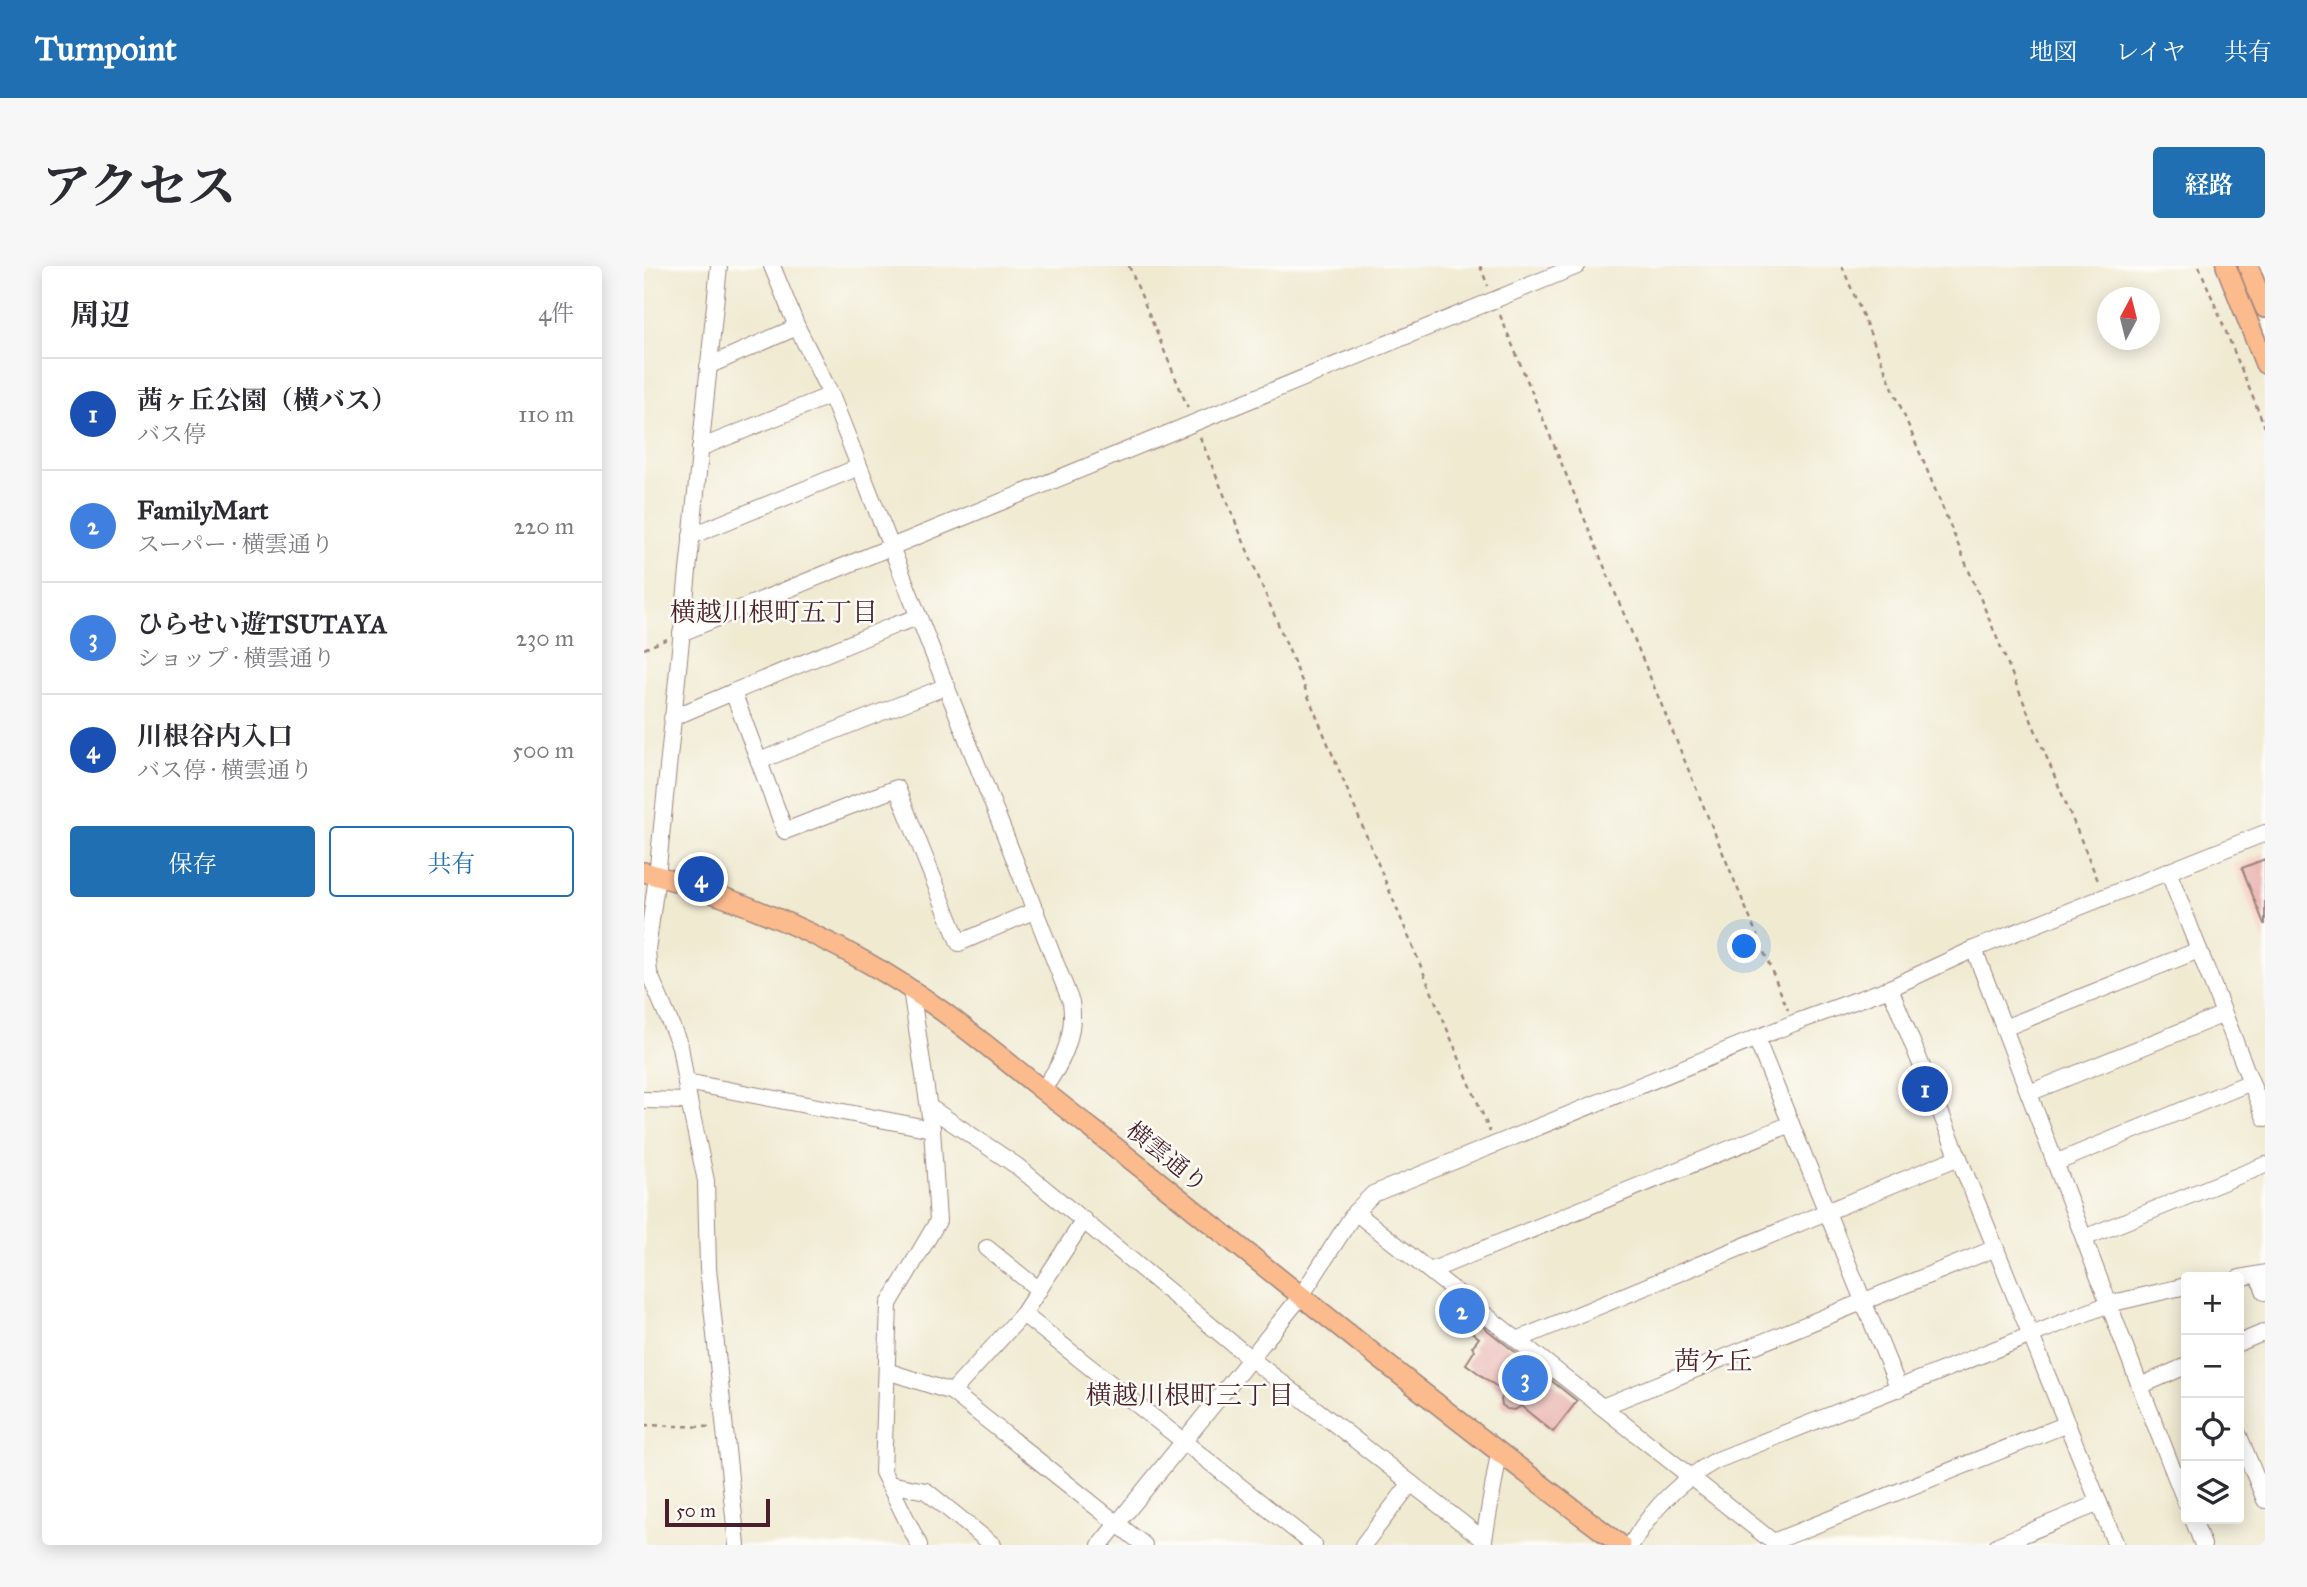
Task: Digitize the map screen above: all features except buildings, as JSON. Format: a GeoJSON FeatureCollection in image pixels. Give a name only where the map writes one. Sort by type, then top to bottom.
{"type":"FeatureCollection","features":[{"type":"Feature","properties":{"kind":"main road"},"geometry":{"type":"LineString","coordinates":[[2226,266],[2265,364]]}},
{"type":"Feature","properties":{"kind":"main road"},"geometry":{"type":"LineString","coordinates":[[2248,266],[2265,308]]}},
{"type":"Feature","properties":{"kind":"main road","name":"横雲通り"},"geometry":{"type":"LineString","coordinates":[[651,874],[703,890],[798,927],[866,961],[911,989],[954,1020],[1499,1453],[1621,1545]]}},
{"type":"Feature","properties":{"kind":"street"},"geometry":{"type":"LineString","coordinates":[[719,266],[672,718],[651,874],[647,970],[680,1046],[706,1181],[708,1268],[737,1545]]}},
{"type":"Feature","properties":{"kind":"street"},"geometry":{"type":"LineString","coordinates":[[772,266],[797,327],[831,395],[1071,1002],[1072,1026],[1068,1043],[1042,1090]]}},
{"type":"Feature","properties":{"kind":"street"},"geometry":{"type":"LineString","coordinates":[[681,633],[1577,266]]}},
{"type":"Feature","properties":{"kind":"street"},"geometry":{"type":"LineString","coordinates":[[708,366],[797,327]]}},
{"type":"Feature","properties":{"kind":"street"},"geometry":{"type":"LineString","coordinates":[[700,448],[831,395]]}},
{"type":"Feature","properties":{"kind":"street"},"geometry":{"type":"LineString","coordinates":[[691,536],[859,467]]}},
{"type":"Feature","properties":{"kind":"street"},"geometry":{"type":"LineString","coordinates":[[672,718],[919,617]]}},
{"type":"Feature","properties":{"kind":"street"},"geometry":{"type":"LineString","coordinates":[[759,761],[947,686]]}},
{"type":"Feature","properties":{"kind":"street"},"geometry":{"type":"LineString","coordinates":[[733,692],[785,831],[897,788],[959,943],[1035,910]]}},
{"type":"Feature","properties":{"kind":"street"},"geometry":{"type":"LineString","coordinates":[[1100,1545],[1301,1296],[1355,1212],[1373,1194],[1756,1038],[1890,988],[1974,949],[2265,833]]}},
{"type":"Feature","properties":{"kind":"street"},"geometry":{"type":"LineString","coordinates":[[2168,871],[2265,1118]]}},
{"type":"Feature","properties":{"kind":"street"},"geometry":{"type":"LineString","coordinates":[[1974,949],[2181,1490]]}},
{"type":"Feature","properties":{"kind":"street"},"geometry":{"type":"LineString","coordinates":[[2004,1028],[2199,950]]}},
{"type":"Feature","properties":{"kind":"street"},"geometry":{"type":"LineString","coordinates":[[1890,988],[2116,1545]]}},
{"type":"Feature","properties":{"kind":"street"},"geometry":{"type":"LineString","coordinates":[[911,989],[932,1129],[938,1221],[889,1304],[883,1472],[919,1545]]}},
{"type":"Feature","properties":{"kind":"street"},"geometry":{"type":"LineString","coordinates":[[2029,1093],[2224,1014]]}},
{"type":"Feature","properties":{"kind":"street"},"geometry":{"type":"LineString","coordinates":[[1756,1038],[1899,1389]]}},
{"type":"Feature","properties":{"kind":"street"},"geometry":{"type":"LineString","coordinates":[[686,1082],[932,1129]]}},
{"type":"Feature","properties":{"kind":"street"},"geometry":{"type":"LineString","coordinates":[[2055,1163],[2251,1082]]}},
{"type":"Feature","properties":{"kind":"street"},"geometry":{"type":"LineString","coordinates":[[644,1100],[689,1101]]}},
{"type":"Feature","properties":{"kind":"street"},"geometry":{"type":"LineString","coordinates":[[929,1107],[1017,1167],[1250,1358],[1484,1542],[1499,1453]]}},
{"type":"Feature","properties":{"kind":"street"},"geometry":{"type":"LineString","coordinates":[[1430,1271],[1791,1124]]}},
{"type":"Feature","properties":{"kind":"street"},"geometry":{"type":"LineString","coordinates":[[1517,1340],[1959,1157]]}},
{"type":"Feature","properties":{"kind":"street"},"geometry":{"type":"LineString","coordinates":[[2084,1238],[2265,1165]]}},
{"type":"Feature","properties":{"kind":"street"},"geometry":{"type":"LineString","coordinates":[[1355,1212],[1775,1543],[2067,1424]]}},
{"type":"Feature","properties":{"kind":"street"},"geometry":{"type":"LineString","coordinates":[[952,1392],[1023,1314],[1084,1220]]}},
{"type":"Feature","properties":{"kind":"street"},"geometry":{"type":"LineString","coordinates":[[987,1248],[1039,1290]]}},
{"type":"Feature","properties":{"kind":"street"},"geometry":{"type":"LineString","coordinates":[[1602,1408],[1996,1248]]}},
{"type":"Feature","properties":{"kind":"street"},"geometry":{"type":"LineString","coordinates":[[2244,1277],[2262,1274],[2265,1292]]}},
{"type":"Feature","properties":{"kind":"street"},"geometry":{"type":"LineString","coordinates":[[1631,1545],[1643,1524],[1689,1476],[1715,1461],[2109,1304],[2181,1287]]}},
{"type":"Feature","properties":{"kind":"street"},"geometry":{"type":"LineString","coordinates":[[1023,1314],[1314,1545]]}},
{"type":"Feature","properties":{"kind":"street"},"geometry":{"type":"LineString","coordinates":[[2244,1341],[2265,1332]]}},
{"type":"Feature","properties":{"kind":"street"},"geometry":{"type":"LineString","coordinates":[[2140,1386],[2181,1368]]}},
{"type":"Feature","properties":{"kind":"street"},"geometry":{"type":"LineString","coordinates":[[887,1371],[952,1392],[1143,1545]]}},
{"type":"Feature","properties":{"kind":"street"},"geometry":{"type":"LineString","coordinates":[[2244,1448],[2265,1500]]}},
{"type":"Feature","properties":{"kind":"street"},"geometry":{"type":"LineString","coordinates":[[1363,1545],[1411,1483]]}},
{"type":"Feature","properties":{"kind":"street"},"geometry":{"type":"LineString","coordinates":[[889,1484],[926,1491],[993,1545]]}},
{"type":"Feature","properties":{"kind":"street"},"geometry":{"type":"LineString","coordinates":[[1998,1545],[2099,1503]]}},
{"type":"Feature","properties":{"kind":"street"},"geometry":{"type":"LineString","coordinates":[[2195,1524],[2203,1545]]}},
{"type":"Feature","properties":{"kind":"path"},"geometry":{"type":"LineString","coordinates":[[1129,266],[1495,1144]]}},
{"type":"Feature","properties":{"kind":"path"},"geometry":{"type":"LineString","coordinates":[[1480,266],[1794,1023]]}},
{"type":"Feature","properties":{"kind":"path"},"geometry":{"type":"LineString","coordinates":[[1842,266],[2105,898]]}},
{"type":"Feature","properties":{"kind":"path"},"geometry":{"type":"LineString","coordinates":[[2199,266],[2265,427]]}},
{"type":"Feature","properties":{"kind":"path"},"geometry":{"type":"LineString","coordinates":[[644,649],[681,633]]}},
{"type":"Feature","properties":{"kind":"path"},"geometry":{"type":"LineString","coordinates":[[644,1424],[725,1428]]}},
{"type":"Feature","properties":{"kind":"shaded area"},"geometry":{"type":"Polygon","coordinates":[[[2265,853],[2265,943],[2234,865],[2265,853]]]}},
{"type":"Feature","properties":{"kind":"place","name":"川根谷内入口"},"geometry":{"type":"Point","coordinates":[701,879]}},
{"type":"Feature","properties":{"kind":"place","name":"茜ヶ丘公園（横バス）"},"geometry":{"type":"Point","coordinates":[1925,1089]}},
{"type":"Feature","properties":{"kind":"place","name":"FamilyMart"},"geometry":{"type":"Point","coordinates":[1462,1311]}},
{"type":"Feature","properties":{"kind":"place","name":"ひらせい遊TSUTAYA"},"geometry":{"type":"Point","coordinates":[1525,1378]}},
{"type":"Feature","properties":{"kind":"district","name":"横越川根町五丁目"},"geometry":{"type":"Point","coordinates":[774,612]}},
{"type":"Feature","properties":{"kind":"district","name":"茜ケ丘"},"geometry":{"type":"Point","coordinates":[1713,1361]}},
{"type":"Feature","properties":{"kind":"district","name":"横越川根町三丁目"},"geometry":{"type":"Point","coordinates":[1190,1395]}}]}
